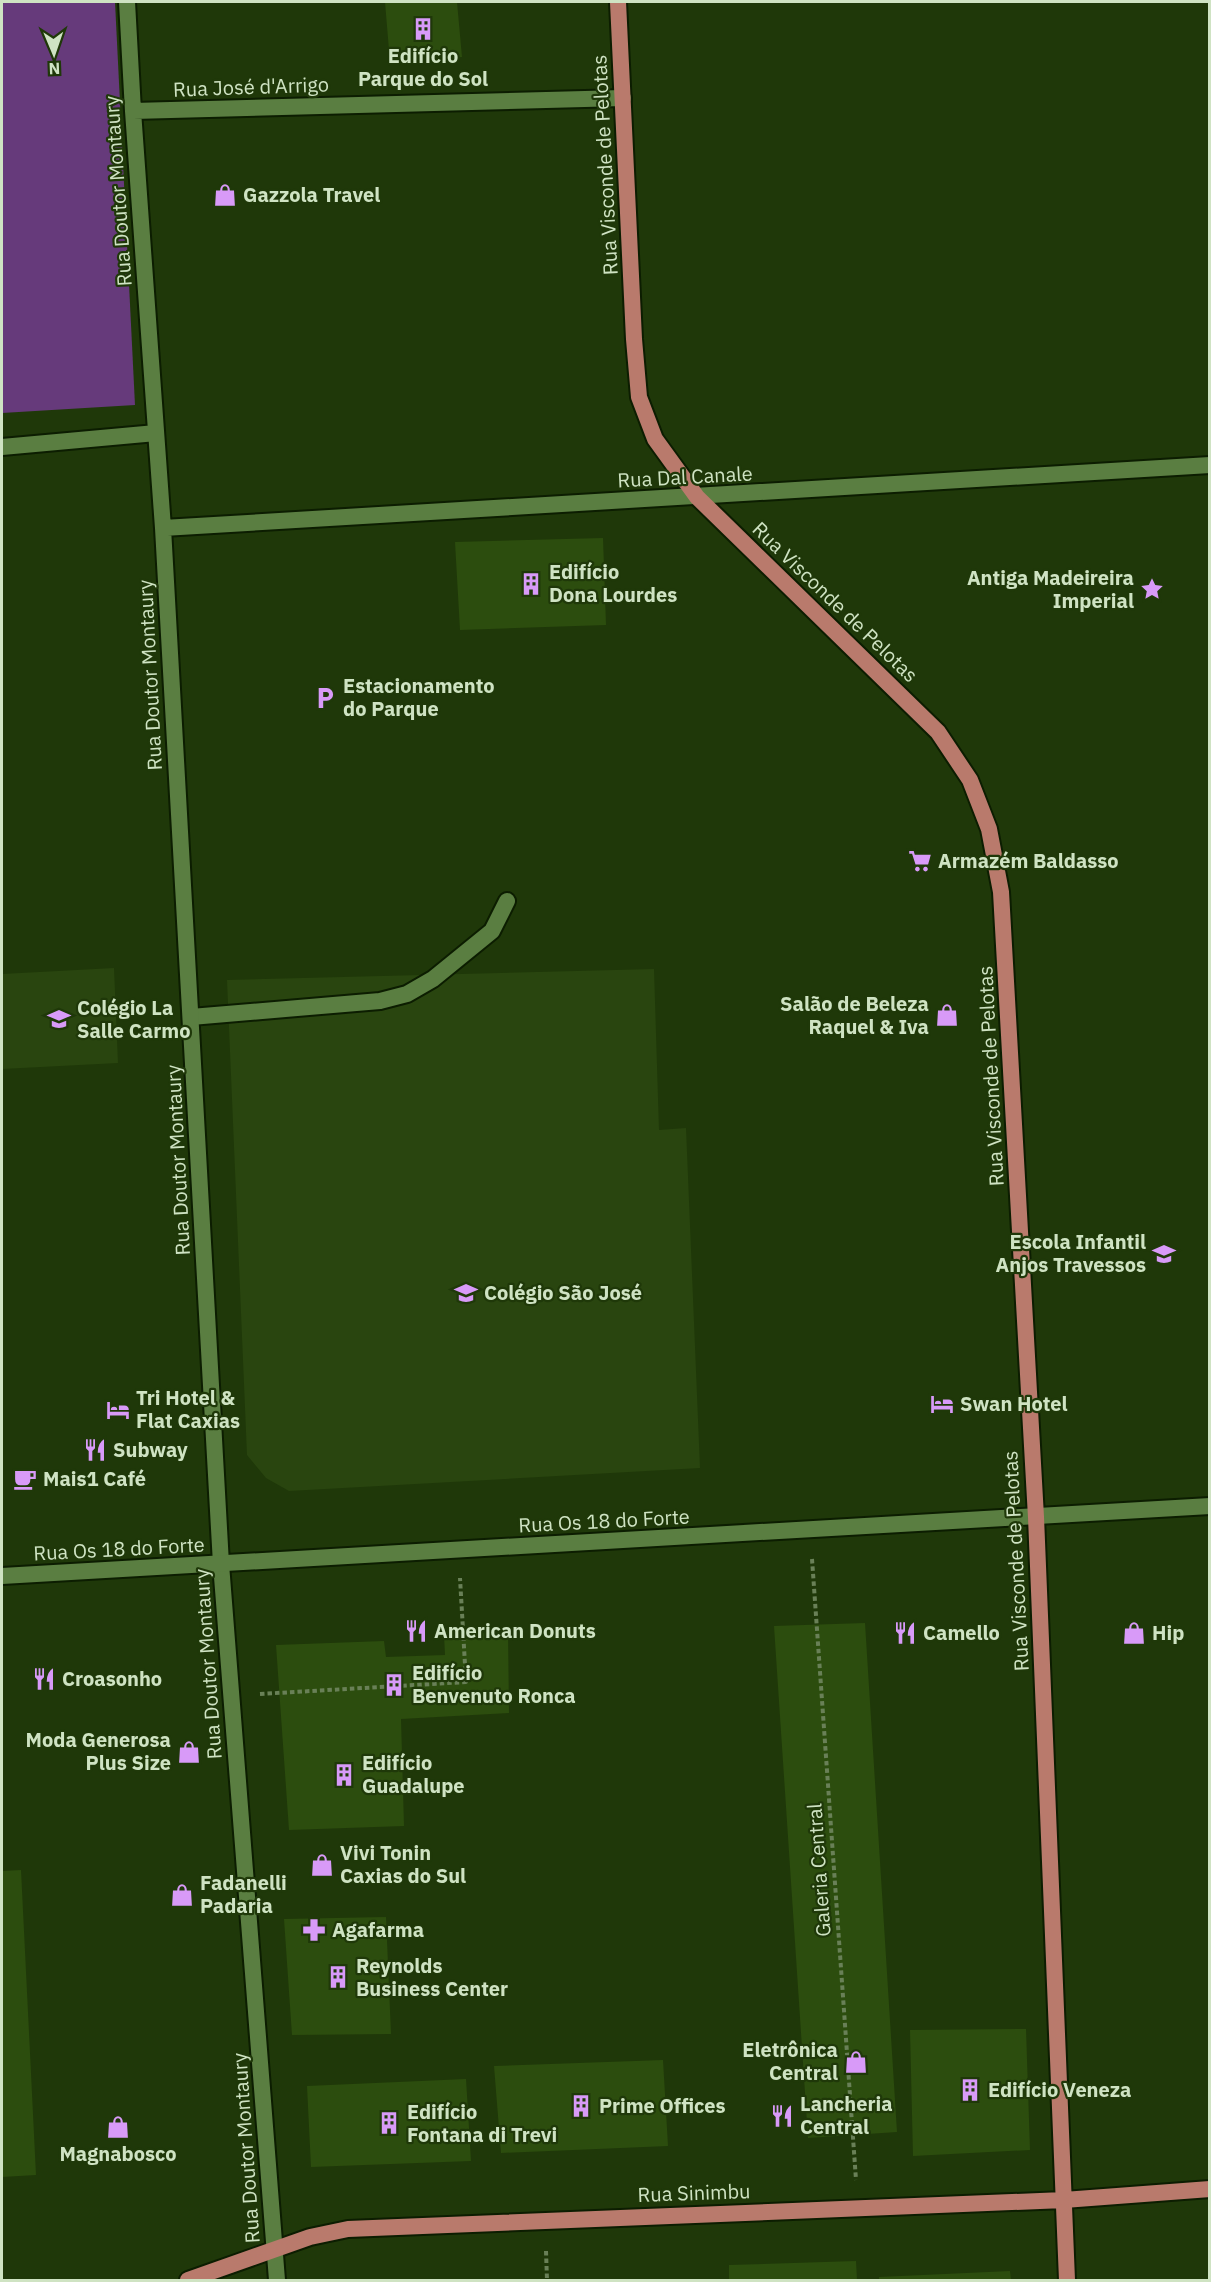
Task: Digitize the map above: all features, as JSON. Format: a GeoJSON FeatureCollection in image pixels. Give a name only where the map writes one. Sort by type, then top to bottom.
{"type":"FeatureCollection","features":[{"type":"Feature","properties":{"kind":"main road","name":"Rua Visconde de Pelotas"},"geometry":{"type":"LineString","coordinates":[[618,2],[634,339],[639,398],[655,439],[697,497],[938,732],[970,780],[989,829],[1002,892],[1036,1516],[1067,2280]]}},
{"type":"Feature","properties":{"kind":"main road","name":"Rua Sinimbu"},"geometry":{"type":"LineString","coordinates":[[188,2280],[309,2237],[348,2229],[1064,2200],[1209,2189]]}},
{"type":"Feature","properties":{"kind":"street","name":"Rua Doutor Montaury"},"geometry":{"type":"LineString","coordinates":[[127,2],[163,528],[221,1564],[277,2280]]}},
{"type":"Feature","properties":{"kind":"street","name":"Rua José d'Arrigo"},"geometry":{"type":"LineString","coordinates":[[133,111],[623,98]]}},
{"type":"Feature","properties":{"kind":"street"},"geometry":{"type":"LineString","coordinates":[[2,447],[156,433]]}},
{"type":"Feature","properties":{"kind":"street","name":"Rua Dal Canale"},"geometry":{"type":"LineString","coordinates":[[163,528],[1209,465]]}},
{"type":"Feature","properties":{"kind":"street"},"geometry":{"type":"LineString","coordinates":[[191,1017],[380,1000],[407,994],[433,979],[492,932],[507,901]]}},
{"type":"Feature","properties":{"kind":"street","name":"Rua Os 18 do Forte"},"geometry":{"type":"LineString","coordinates":[[2,1576],[1209,1506]]}},
{"type":"Feature","properties":{"kind":"path","name":"Galeria Central"},"geometry":{"type":"LineString","coordinates":[[810,1530],[858,2207]]}},
{"type":"Feature","properties":{"kind":"path"},"geometry":{"type":"LineString","coordinates":[[232,1695],[466,1682],[458,1550]]}},
{"type":"Feature","properties":{"kind":"shaded area"},"geometry":{"type":"Polygon","coordinates":[[[2,2],[115,2],[135,405],[2,413],[2,2]]]}},
{"type":"Feature","properties":{"kind":"shaded area","name":"Colégio La Salle Carmo"},"geometry":{"type":"Polygon","coordinates":[[[114,968],[118,1063],[2,1069],[2,974],[114,968]]]}},
{"type":"Feature","properties":{"kind":"shaded area","name":"Colégio São José"},"geometry":{"type":"Polygon","coordinates":[[[654,969],[659,1130],[686,1128],[700,1468],[289,1491],[266,1478],[247,1455],[227,980],[654,969]]]}},
{"type":"Feature","properties":{"kind":"building","name":"Edifício Parque do Sol"},"geometry":{"type":"Polygon","coordinates":[[[385,2],[457,2],[462,57],[390,62],[385,2]]]}},
{"type":"Feature","properties":{"kind":"building","name":"Edifício Dona Lourdes"},"geometry":{"type":"Polygon","coordinates":[[[603,538],[606,625],[460,630],[455,542],[603,538]]]}},
{"type":"Feature","properties":{"kind":"building"},"geometry":{"type":"Polygon","coordinates":[[[865,1623],[897,2132],[808,2138],[774,1626],[865,1623]]]}},
{"type":"Feature","properties":{"kind":"building"},"geometry":{"type":"Polygon","coordinates":[[[508,1632],[509,1713],[401,1719],[404,1826],[289,1830],[276,1645],[384,1641],[386,1657],[445,1655],[444,1635],[508,1632]]]}},
{"type":"Feature","properties":{"kind":"building"},"geometry":{"type":"Polygon","coordinates":[[[21,1870],[36,2175],[2,2177],[2,1871],[21,1870]]]}},
{"type":"Feature","properties":{"kind":"building","name":"Reynolds Business Center"},"geometry":{"type":"Polygon","coordinates":[[[386,1917],[391,2034],[292,2035],[284,1919],[386,1917]]]}},
{"type":"Feature","properties":{"kind":"building","name":"Edifício Veneza"},"geometry":{"type":"Polygon","coordinates":[[[1026,2029],[1030,2150],[913,2156],[910,2030],[1026,2029]]]}},
{"type":"Feature","properties":{"kind":"building","name":"Prime Offices"},"geometry":{"type":"Polygon","coordinates":[[[663,2060],[668,2146],[501,2153],[494,2066],[663,2060]]]}},
{"type":"Feature","properties":{"kind":"building","name":"Edifício Fontana di Trevi"},"geometry":{"type":"Polygon","coordinates":[[[466,2079],[471,2161],[311,2167],[307,2086],[466,2079]]]}},
{"type":"Feature","properties":{"kind":"building"},"geometry":{"type":"Polygon","coordinates":[[[856,2261],[857,2280],[729,2280],[729,2265],[856,2261]]]}},
{"type":"Feature","properties":{"kind":"building"},"geometry":{"type":"Polygon","coordinates":[[[1010,2271],[1011,2280],[879,2280],[879,2277],[1010,2271]]]}},
{"type":"Feature","properties":{"kind":"place","name":"Edifício Parque do Sol"},"geometry":{"type":"Point","coordinates":[423,29]}},
{"type":"Feature","properties":{"kind":"place","name":"Gazzola Travel"},"geometry":{"type":"Point","coordinates":[225,195]}},
{"type":"Feature","properties":{"kind":"place","name":"Edifício Dona Lourdes"},"geometry":{"type":"Point","coordinates":[531,584]}},
{"type":"Feature","properties":{"kind":"place","name":"Antiga Madeireira Imperial"},"geometry":{"type":"Point","coordinates":[1152,589]}},
{"type":"Feature","properties":{"kind":"place","name":"Estacionamento do Parque"},"geometry":{"type":"Point","coordinates":[325,698]}},
{"type":"Feature","properties":{"kind":"place","name":"Armazém Baldasso"},"geometry":{"type":"Point","coordinates":[920,861]}},
{"type":"Feature","properties":{"kind":"place","name":"Salão de Beleza Raquel & Iva"},"geometry":{"type":"Point","coordinates":[947,1015]}},
{"type":"Feature","properties":{"kind":"place","name":"Colégio La Salle Carmo"},"geometry":{"type":"Point","coordinates":[59,1019]}},
{"type":"Feature","properties":{"kind":"place","name":"Escola Infantil Anjos Travessos"},"geometry":{"type":"Point","coordinates":[1164,1254]}},
{"type":"Feature","properties":{"kind":"place","name":"Colégio São José"},"geometry":{"type":"Point","coordinates":[466,1293]}},
{"type":"Feature","properties":{"kind":"place","name":"Swan Hotel"},"geometry":{"type":"Point","coordinates":[942,1404]}},
{"type":"Feature","properties":{"kind":"place","name":"Tri Hotel & Flat Caxias"},"geometry":{"type":"Point","coordinates":[118,1410]}},
{"type":"Feature","properties":{"kind":"place","name":"Subway"},"geometry":{"type":"Point","coordinates":[95,1450]}},
{"type":"Feature","properties":{"kind":"place","name":"Mais1 Café"},"geometry":{"type":"Point","coordinates":[25,1479]}},
{"type":"Feature","properties":{"kind":"place","name":"American Donuts"},"geometry":{"type":"Point","coordinates":[416,1631]}},
{"type":"Feature","properties":{"kind":"place","name":"Camello"},"geometry":{"type":"Point","coordinates":[905,1633]}},
{"type":"Feature","properties":{"kind":"place","name":"Hip"},"geometry":{"type":"Point","coordinates":[1134,1633]}},
{"type":"Feature","properties":{"kind":"place","name":"Croasonho"},"geometry":{"type":"Point","coordinates":[44,1679]}},
{"type":"Feature","properties":{"kind":"place","name":"Edifício Benvenuto Ronca"},"geometry":{"type":"Point","coordinates":[394,1685]}},
{"type":"Feature","properties":{"kind":"place","name":"Moda Generosa Plus Size"},"geometry":{"type":"Point","coordinates":[189,1752]}},
{"type":"Feature","properties":{"kind":"place","name":"Edifício Guadalupe"},"geometry":{"type":"Point","coordinates":[344,1775]}},
{"type":"Feature","properties":{"kind":"place","name":"Vivi Tonin Caxias do Sul"},"geometry":{"type":"Point","coordinates":[322,1865]}},
{"type":"Feature","properties":{"kind":"place","name":"Fadanelli Padaria"},"geometry":{"type":"Point","coordinates":[182,1895]}},
{"type":"Feature","properties":{"kind":"place","name":"Agafarma"},"geometry":{"type":"Point","coordinates":[314,1930]}},
{"type":"Feature","properties":{"kind":"place","name":"Reynolds Business Center"},"geometry":{"type":"Point","coordinates":[338,1977]}},
{"type":"Feature","properties":{"kind":"place","name":"Eletrônica Central"},"geometry":{"type":"Point","coordinates":[856,2062]}},
{"type":"Feature","properties":{"kind":"place","name":"Edifício Veneza"},"geometry":{"type":"Point","coordinates":[970,2090]}},
{"type":"Feature","properties":{"kind":"place","name":"Prime Offices"},"geometry":{"type":"Point","coordinates":[581,2106]}},
{"type":"Feature","properties":{"kind":"place","name":"Lancheria Central"},"geometry":{"type":"Point","coordinates":[782,2116]}},
{"type":"Feature","properties":{"kind":"place","name":"Edifício Fontana di Trevi"},"geometry":{"type":"Point","coordinates":[389,2123]}},
{"type":"Feature","properties":{"kind":"place","name":"Magnabosco"},"geometry":{"type":"Point","coordinates":[118,2127]}}]}
